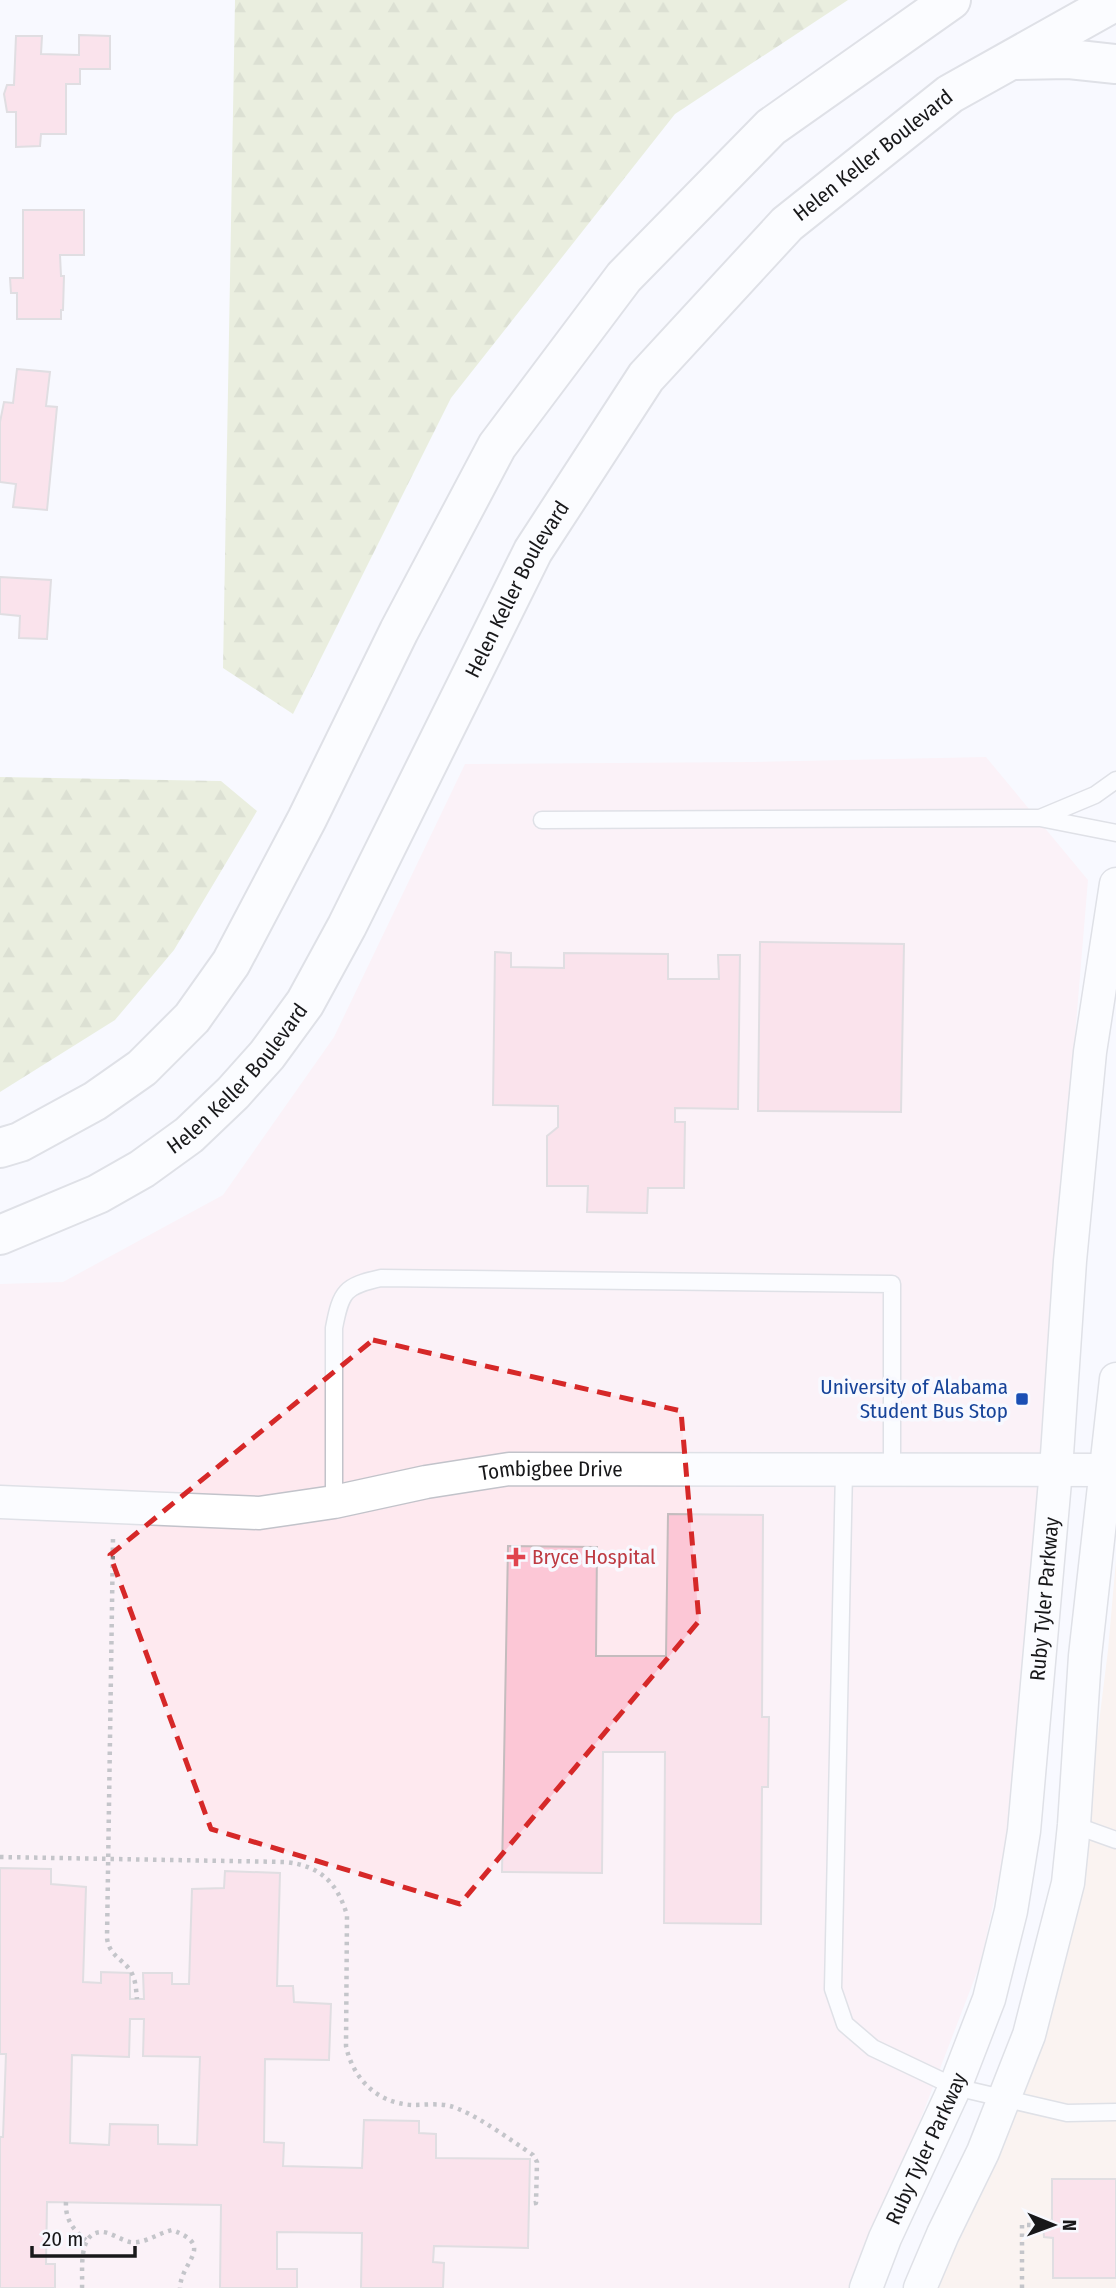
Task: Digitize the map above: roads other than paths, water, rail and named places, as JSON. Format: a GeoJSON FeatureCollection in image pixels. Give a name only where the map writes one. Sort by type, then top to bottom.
{"type":"FeatureCollection","features":[{"type":"Feature","properties":{"kind":"street"},"geometry":{"type":"LineString","coordinates":[[0,1148],[20,1142],[95,1101],[142,1068],[192,1018],[231,963],[307,819],[399,631],[497,446],[624,277],[771,127],[951,0]]}},
{"type":"Feature","properties":{"kind":"street","name":"Helen Keller Boulevard"},"geometry":{"type":"LineString","coordinates":[[0,1235],[98,1194],[142,1169],[188,1135],[233,1093],[267,1055],[305,1003],[347,926],[533,551],[646,377],[787,225],[950,94],[1116,1]]}},
{"type":"Feature","properties":{"kind":"street"},"geometry":{"type":"LineString","coordinates":[[1009,60],[1069,59],[1116,64]]}},
{"type":"Feature","properties":{"kind":"street","name":"Ruby Tyler Parkway"},"geometry":{"type":"LineString","coordinates":[[866,2288],[885,2238],[955,2087],[989,1999],[1013,1898],[1024,1831],[1056,1470],[1070,1261],[1090,1052],[1116,884]]}},
{"type":"Feature","properties":{"kind":"street"},"geometry":{"type":"LineString","coordinates":[[920,2288],[1004,2099],[1029,2035],[1068,1883],[1085,1656],[1111,1470],[1116,1379]]}},
{"type":"Feature","properties":{"kind":"street","name":"Tombigbee Drive"},"geometry":{"type":"LineString","coordinates":[[0,1502],[259,1513],[334,1502],[426,1482],[509,1469],[1111,1470]]}},
{"type":"Feature","properties":{"kind":"lane"},"geometry":{"type":"LineString","coordinates":[[1040,818],[1095,795],[1116,780]]}},
{"type":"Feature","properties":{"kind":"lane"},"geometry":{"type":"LineString","coordinates":[[542,820],[1040,818],[1116,833]]}},
{"type":"Feature","properties":{"kind":"lane"},"geometry":{"type":"LineString","coordinates":[[334,1502],[334,1328],[338,1303],[354,1284],[381,1278],[892,1284],[892,1470]]}},
{"type":"Feature","properties":{"kind":"lane"},"geometry":{"type":"LineString","coordinates":[[844,1470],[833,1989],[845,2024],[873,2048],[955,2087],[1067,2113],[1116,2112]]}},
{"type":"Feature","properties":{"kind":"lane"},"geometry":{"type":"LineString","coordinates":[[1074,1825],[1116,1840]]}},
{"type":"Feature","properties":{"kind":"place","name":"University of Alabama Student Bus Stop"},"geometry":{"type":"Point","coordinates":[1022,1399]}},
{"type":"Feature","properties":{"kind":"place","name":"Bryce Hospital"},"geometry":{"type":"Point","coordinates":[516,1557]}}]}
